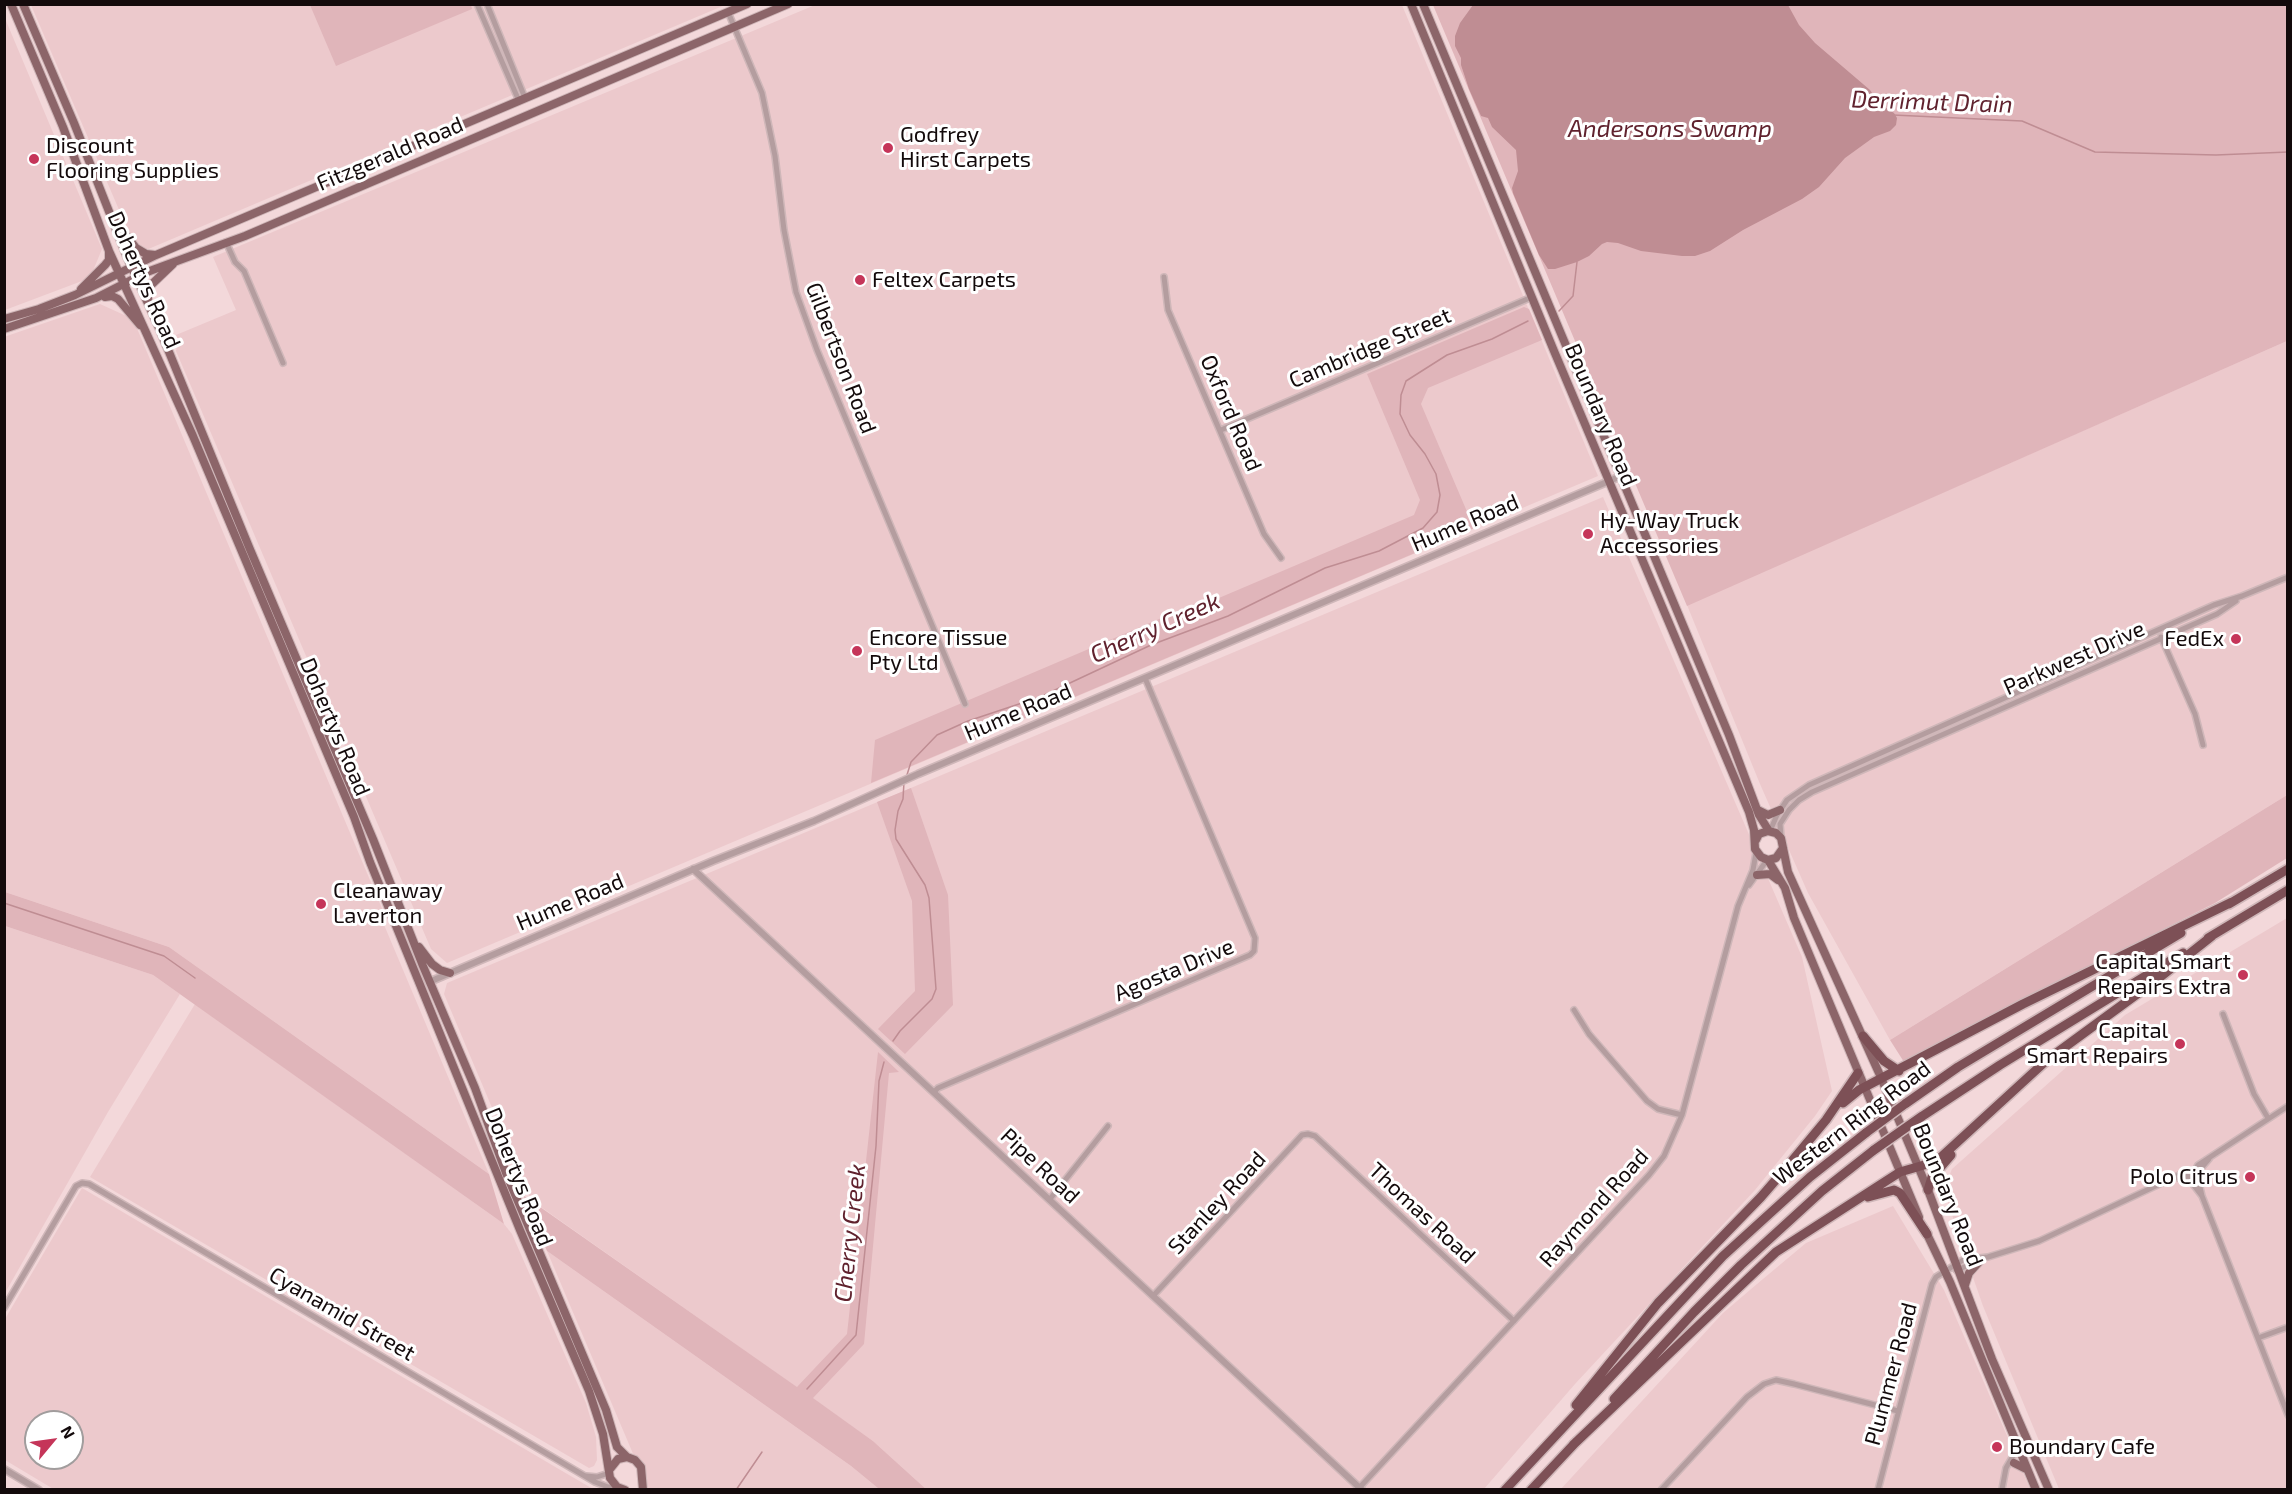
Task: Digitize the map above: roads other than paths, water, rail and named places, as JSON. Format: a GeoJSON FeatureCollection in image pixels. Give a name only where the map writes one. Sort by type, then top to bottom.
{"type":"FeatureCollection","features":[{"type":"Feature","properties":{"kind":"highway","name":"Western Ring Road"},"geometry":{"type":"LineString","coordinates":[[1505,1490],[1723,1256],[1810,1177],[1867,1132],[1958,1067],[2288,868]]}},
{"type":"Feature","properties":{"kind":"highway","name":"Western Ring Road"},"geometry":{"type":"LineString","coordinates":[[1531,1490],[1641,1369],[1741,1265],[1822,1191],[1874,1150],[2000,1065],[2288,890]]}},
{"type":"Feature","properties":{"kind":"highway"},"geometry":{"type":"LineString","coordinates":[[1544,1448],[1658,1303],[1761,1197],[1826,1120],[1849,1097],[2023,1004],[2232,902]]}},
{"type":"Feature","properties":{"kind":"highway"},"geometry":{"type":"LineString","coordinates":[[1573,1445],[1764,1262],[1795,1239],[1855,1203],[1900,1172],[1940,1158],[2047,1060],[2212,936]]}},
{"type":"Feature","properties":{"kind":"highway"},"geometry":{"type":"LineString","coordinates":[[1863,1036],[1884,1061],[1899,1071]]}},
{"type":"Feature","properties":{"kind":"highway"},"geometry":{"type":"LineString","coordinates":[[1826,1120],[1858,1073]]}},
{"type":"Feature","properties":{"kind":"highway"},"geometry":{"type":"LineString","coordinates":[[1928,1190],[1936,1172],[1996,1108]]}},
{"type":"Feature","properties":{"kind":"highway"},"geometry":{"type":"LineString","coordinates":[[1855,1203],[1877,1194],[1897,1191],[1905,1198],[1927,1234]]}},
{"type":"Feature","properties":{"kind":"main road","name":"Dohertys Road"},"geometry":{"type":"LineString","coordinates":[[11,4],[63,127],[109,251],[231,516]]}},
{"type":"Feature","properties":{"kind":"main road","name":"Fitzgerald Road"},"geometry":{"type":"LineString","coordinates":[[4,319],[75,295],[156,255],[747,4]]}},
{"type":"Feature","properties":{"kind":"main road","name":"Fitzgerald Road"},"geometry":{"type":"LineString","coordinates":[[4,330],[96,298],[176,261],[226,242],[788,4]]}},
{"type":"Feature","properties":{"kind":"main road","name":"Boundary Road"},"geometry":{"type":"LineString","coordinates":[[1411,4],[1747,806],[1756,840]]}},
{"type":"Feature","properties":{"kind":"main road","name":"Boundary Road"},"geometry":{"type":"LineString","coordinates":[[1423,4],[1742,766],[1757,810],[1769,831]]}},
{"type":"Feature","properties":{"kind":"main road","name":"Dohertys Road"},"geometry":{"type":"LineString","coordinates":[[25,8],[148,303],[420,986],[592,1398],[603,1434],[610,1471]]}},
{"type":"Feature","properties":{"kind":"main road"},"geometry":{"type":"LineString","coordinates":[[16,16],[25,8]]}},
{"type":"Feature","properties":{"kind":"main road"},"geometry":{"type":"LineString","coordinates":[[42,76],[52,72]]}},
{"type":"Feature","properties":{"kind":"main road"},"geometry":{"type":"LineString","coordinates":[[522,100],[529,114]]}},
{"type":"Feature","properties":{"kind":"main road"},"geometry":{"type":"LineString","coordinates":[[63,127],[74,123]]}},
{"type":"Feature","properties":{"kind":"main road"},"geometry":{"type":"LineString","coordinates":[[108,211],[136,248],[146,254],[156,255]]}},
{"type":"Feature","properties":{"kind":"main road"},"geometry":{"type":"LineString","coordinates":[[75,295],[109,260],[109,251]]}},
{"type":"Feature","properties":{"kind":"main road"},"geometry":{"type":"LineString","coordinates":[[148,303],[148,292],[151,285],[176,261]]}},
{"type":"Feature","properties":{"kind":"main road"},"geometry":{"type":"LineString","coordinates":[[1532,297],[1543,292]]}},
{"type":"Feature","properties":{"kind":"main road"},"geometry":{"type":"LineString","coordinates":[[96,298],[112,296],[118,299],[147,333]]}},
{"type":"Feature","properties":{"kind":"main road","name":"Dohertys Road"},"geometry":{"type":"LineString","coordinates":[[286,647],[373,839],[429,982],[475,1088],[528,1227],[603,1402],[617,1447],[627,1457]]}},
{"type":"Feature","properties":{"kind":"main road"},"geometry":{"type":"LineString","coordinates":[[1757,810],[1768,815],[1780,810]]}},
{"type":"Feature","properties":{"kind":"main road"},"geometry":{"type":"LineString","coordinates":[[1776,832],[1781,838],[1783,848],[1776,858],[1768,860],[1756,853],[1756,840],[1761,833],[1776,832]]}},
{"type":"Feature","properties":{"kind":"main road","name":"Boundary Road"},"geometry":{"type":"LineString","coordinates":[[1783,848],[1788,872],[1882,1080],[1928,1190],[1992,1359],[2049,1490]]}},
{"type":"Feature","properties":{"kind":"main road","name":"Boundary Road"},"geometry":{"type":"LineString","coordinates":[[1768,860],[1785,888],[1794,918],[1864,1088],[1945,1272],[2015,1453],[2023,1459],[2036,1490]]}},
{"type":"Feature","properties":{"kind":"main road"},"geometry":{"type":"LineString","coordinates":[[1757,874],[1770,874],[1785,888]]}},
{"type":"Feature","properties":{"kind":"main road"},"geometry":{"type":"LineString","coordinates":[[403,916],[426,958],[437,969],[450,973]]}},
{"type":"Feature","properties":{"kind":"main road"},"geometry":{"type":"LineString","coordinates":[[420,986],[429,982]]}},
{"type":"Feature","properties":{"kind":"main road"},"geometry":{"type":"LineString","coordinates":[[1965,1287],[1968,1274],[1980,1262]]}},
{"type":"Feature","properties":{"kind":"main road"},"geometry":{"type":"LineString","coordinates":[[2015,1453],[2027,1470]]}},
{"type":"Feature","properties":{"kind":"main road"},"geometry":{"type":"LineString","coordinates":[[642,1476],[637,1484],[622,1488],[613,1483],[610,1471],[618,1459],[627,1457],[639,1463],[642,1476],[643,1490]]}},
{"type":"Feature","properties":{"kind":"street"},"geometry":{"type":"LineString","coordinates":[[477,4],[501,61],[522,100]]}},
{"type":"Feature","properties":{"kind":"street"},"geometry":{"type":"LineString","coordinates":[[487,4],[510,58],[522,100]]}},
{"type":"Feature","properties":{"kind":"street","name":"Gilbertson Road"},"geometry":{"type":"LineString","coordinates":[[728,12],[762,93],[775,156],[784,230],[796,291],[817,350],[965,704]]}},
{"type":"Feature","properties":{"kind":"street"},"geometry":{"type":"LineString","coordinates":[[501,61],[510,58]]}},
{"type":"Feature","properties":{"kind":"street"},"geometry":{"type":"LineString","coordinates":[[226,242],[235,262],[244,271],[283,363]]}},
{"type":"Feature","properties":{"kind":"street","name":"Oxford Road"},"geometry":{"type":"LineString","coordinates":[[1164,277],[1168,310],[1264,534],[1281,558]]}},
{"type":"Feature","properties":{"kind":"street","name":"Cambridge Street"},"geometry":{"type":"LineString","coordinates":[[1221,430],[1532,297]]}},
{"type":"Feature","properties":{"kind":"street","name":"Hume Road"},"geometry":{"type":"LineString","coordinates":[[429,982],[693,869],[814,821],[894,784],[1621,476]]}},
{"type":"Feature","properties":{"kind":"street"},"geometry":{"type":"LineString","coordinates":[[2242,596],[2288,576]]}},
{"type":"Feature","properties":{"kind":"street","name":"Parkwest Drive"},"geometry":{"type":"LineString","coordinates":[[1769,831],[1787,800],[1799,790],[2214,605],[2242,596]]}},
{"type":"Feature","properties":{"kind":"street","name":"Parkwest Drive"},"geometry":{"type":"LineString","coordinates":[[1781,838],[1780,824],[1789,810],[1812,792],[2217,614],[2242,596]]}},
{"type":"Feature","properties":{"kind":"street"},"geometry":{"type":"LineString","coordinates":[[2158,630],[2195,714],[2203,745]]}},
{"type":"Feature","properties":{"kind":"street","name":"Agosta Drive"},"geometry":{"type":"LineString","coordinates":[[934,1092],[938,1088],[1250,955],[1254,951],[1255,938],[1145,678]]}},
{"type":"Feature","properties":{"kind":"street"},"geometry":{"type":"LineString","coordinates":[[1880,754],[1883,760]]}},
{"type":"Feature","properties":{"kind":"street","name":"Raymond Road"},"geometry":{"type":"LineString","coordinates":[[1361,1488],[1664,1156],[1682,1115],[1738,906],[1753,870],[1756,853]]}},
{"type":"Feature","properties":{"kind":"street","name":"Raymond Road"},"geometry":{"type":"LineString","coordinates":[[1745,889],[1768,860]]}},
{"type":"Feature","properties":{"kind":"street","name":"Pipe Road"},"geometry":{"type":"LineString","coordinates":[[693,869],[1361,1488]]}},
{"type":"Feature","properties":{"kind":"street"},"geometry":{"type":"LineString","coordinates":[[1575,1010],[1589,1034],[1647,1101],[1658,1109],[1682,1115]]}},
{"type":"Feature","properties":{"kind":"street"},"geometry":{"type":"LineString","coordinates":[[2223,1014],[2254,1094],[2268,1118]]}},
{"type":"Feature","properties":{"kind":"street"},"geometry":{"type":"LineString","coordinates":[[2191,1178],[2198,1165],[2288,1106]]}},
{"type":"Feature","properties":{"kind":"street"},"geometry":{"type":"LineString","coordinates":[[1050,1199],[1108,1126]]}},
{"type":"Feature","properties":{"kind":"street","name":"Thomas Road"},"geometry":{"type":"LineString","coordinates":[[1305,1134],[1315,1136],[1514,1321]]}},
{"type":"Feature","properties":{"kind":"street","name":"Stanley Road"},"geometry":{"type":"LineString","coordinates":[[1153,1296],[1305,1134]]}},
{"type":"Feature","properties":{"kind":"street"},"geometry":{"type":"LineString","coordinates":[[1957,1267],[1963,1260],[1988,1257],[2039,1241],[2174,1177],[2191,1178]]}},
{"type":"Feature","properties":{"kind":"street"},"geometry":{"type":"LineString","coordinates":[[2191,1178],[2202,1196],[2288,1415]]}},
{"type":"Feature","properties":{"kind":"street","name":"Cyanamid Street"},"geometry":{"type":"LineString","coordinates":[[4,1308],[76,1186],[82,1183],[88,1184],[601,1485],[622,1488]]}},
{"type":"Feature","properties":{"kind":"street"},"geometry":{"type":"LineString","coordinates":[[1945,1272],[1980,1262],[1988,1257]]}},
{"type":"Feature","properties":{"kind":"street","name":"Plummer Road"},"geometry":{"type":"LineString","coordinates":[[1878,1490],[1932,1284],[1936,1277],[1945,1272]]}},
{"type":"Feature","properties":{"kind":"street"},"geometry":{"type":"LineString","coordinates":[[2258,1338],[2288,1327]]}},
{"type":"Feature","properties":{"kind":"street"},"geometry":{"type":"LineString","coordinates":[[1661,1490],[1747,1397],[1764,1384],[1776,1380],[1898,1411]]}},
{"type":"Feature","properties":{"kind":"street"},"geometry":{"type":"LineString","coordinates":[[2002,1489],[2006,1468],[2015,1453],[2032,1449]]}},
{"type":"Feature","properties":{"kind":"street"},"geometry":{"type":"LineString","coordinates":[[2023,1459],[2032,1449]]}},
{"type":"Feature","properties":{"kind":"street"},"geometry":{"type":"LineString","coordinates":[[4,1469],[39,1490]]}},
{"type":"Feature","properties":{"kind":"street"},"geometry":{"type":"LineString","coordinates":[[585,1475],[597,1477],[610,1471]]}},
{"type":"Feature","properties":{"kind":"water","name":"Andersons Swamp"},"geometry":{"type":"Polygon","coordinates":[[[1473,5],[1788,5],[1799,25],[1815,43],[1870,90],[1879,103],[1894,113],[1897,118],[1896,125],[1890,131],[1874,137],[1845,158],[1819,187],[1802,199],[1743,230],[1710,251],[1695,256],[1682,256],[1641,251],[1618,243],[1607,242],[1577,262],[1548,269],[1539,255],[1513,193],[1512,188],[1518,171],[1516,150],[1492,127],[1488,118],[1481,116],[1469,89],[1461,58],[1455,46],[1455,36],[1460,23],[1473,5]]]}},
{"type":"Feature","properties":{"kind":"waterway","name":"Derrimut Drain"},"geometry":{"type":"LineString","coordinates":[[1893,115],[2022,121],[2095,152],[2216,155],[2288,152]]}},
{"type":"Feature","properties":{"kind":"waterway","name":"Cherry Creek"},"geometry":{"type":"LineString","coordinates":[[1559,311],[1573,296],[1577,262]]}},
{"type":"Feature","properties":{"kind":"waterway","name":"Cherry Creek"},"geometry":{"type":"LineString","coordinates":[[906,778],[911,762],[937,735],[968,721],[1040,697],[1151,645],[1228,616],[1325,568],[1379,551],[1423,528],[1437,512],[1440,495],[1436,474],[1425,454],[1410,435],[1400,414],[1401,395],[1406,381],[1447,355],[1492,339],[1528,321]]}},
{"type":"Feature","properties":{"kind":"waterway","name":"Cherry Creek"},"geometry":{"type":"LineString","coordinates":[[893,1041],[932,999],[936,989],[929,898],[925,885],[896,839],[895,830],[898,811],[903,799],[904,782]]}},
{"type":"Feature","properties":{"kind":"waterway"},"geometry":{"type":"LineString","coordinates":[[4,903],[164,956],[195,978]]}},
{"type":"Feature","properties":{"kind":"waterway","name":"Cherry Creek"},"geometry":{"type":"LineString","coordinates":[[807,1389],[856,1335],[876,1146],[879,1081],[884,1062]]}},
{"type":"Feature","properties":{"kind":"waterway","name":"Cherry Creek"},"geometry":{"type":"LineString","coordinates":[[736,1490],[762,1452]]}},
{"type":"Feature","properties":{"kind":"place","name":"Godfrey Hirst Carpets"},"geometry":{"type":"Point","coordinates":[888,148]}},
{"type":"Feature","properties":{"kind":"place","name":"Discount Flooring Supplies"},"geometry":{"type":"Point","coordinates":[34,159]}},
{"type":"Feature","properties":{"kind":"place","name":"Feltex Carpets"},"geometry":{"type":"Point","coordinates":[860,280]}},
{"type":"Feature","properties":{"kind":"place","name":"Hy-Way Truck Accessories"},"geometry":{"type":"Point","coordinates":[1588,534]}},
{"type":"Feature","properties":{"kind":"place","name":"FedEx"},"geometry":{"type":"Point","coordinates":[2236,639]}},
{"type":"Feature","properties":{"kind":"place","name":"Encore Tissue Pty Ltd"},"geometry":{"type":"Point","coordinates":[857,651]}},
{"type":"Feature","properties":{"kind":"place","name":"Cleanaway Laverton"},"geometry":{"type":"Point","coordinates":[321,904]}},
{"type":"Feature","properties":{"kind":"place","name":"Capital Smart Repairs Extra"},"geometry":{"type":"Point","coordinates":[2243,975]}},
{"type":"Feature","properties":{"kind":"place","name":"Capital Smart Repairs"},"geometry":{"type":"Point","coordinates":[2180,1044]}},
{"type":"Feature","properties":{"kind":"place","name":"Polo Citrus"},"geometry":{"type":"Point","coordinates":[2250,1177]}},
{"type":"Feature","properties":{"kind":"place","name":"Boundary Cafe"},"geometry":{"type":"Point","coordinates":[1997,1447]}}]}
